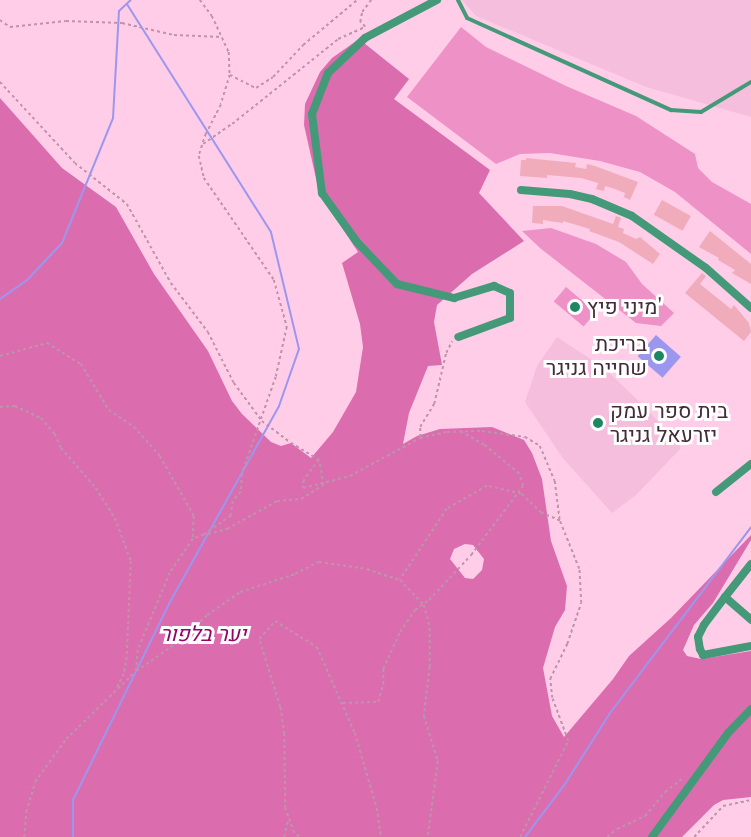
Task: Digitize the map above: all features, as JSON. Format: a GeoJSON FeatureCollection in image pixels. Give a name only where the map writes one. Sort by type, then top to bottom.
{"type":"FeatureCollection","features":[{"type":"Feature","properties":{"kind":"street"},"geometry":{"type":"LineString","coordinates":[[437,0],[365,38],[328,73],[312,114],[322,193],[357,242],[397,284],[454,298],[494,286],[510,293],[510,318],[458,338]]}},
{"type":"Feature","properties":{"kind":"street"},"geometry":{"type":"LineString","coordinates":[[521,190],[570,194],[592,199],[632,216],[706,268],[751,308]]}},
{"type":"Feature","properties":{"kind":"street"},"geometry":{"type":"LineString","coordinates":[[716,492],[751,464]]}},
{"type":"Feature","properties":{"kind":"street"},"geometry":{"type":"LineString","coordinates":[[751,564],[704,625],[698,637],[703,655],[751,646]]}},
{"type":"Feature","properties":{"kind":"street"},"geometry":{"type":"LineString","coordinates":[[725,597],[751,620]]}},
{"type":"Feature","properties":{"kind":"street"},"geometry":{"type":"LineString","coordinates":[[652,837],[728,733],[751,709]]}},
{"type":"Feature","properties":{"kind":"lane"},"geometry":{"type":"LineString","coordinates":[[459,0],[467,18],[671,111],[701,112],[751,82]]}},
{"type":"Feature","properties":{"kind":"path"},"geometry":{"type":"LineString","coordinates":[[200,0],[212,16],[229,52],[230,75],[221,105],[199,156],[204,178],[274,280],[287,327],[276,377],[242,474],[241,492],[233,501],[231,516],[204,535]]}},
{"type":"Feature","properties":{"kind":"path"},"geometry":{"type":"LineString","coordinates":[[230,75],[256,88],[273,77],[303,45],[357,0]]}},
{"type":"Feature","properties":{"kind":"path"},"geometry":{"type":"LineString","coordinates":[[203,144],[232,124],[338,39],[365,27],[360,22],[362,12],[371,0]]}},
{"type":"Feature","properties":{"kind":"path"},"geometry":{"type":"LineString","coordinates":[[0,20],[10,27],[66,21],[122,23],[174,35],[222,37]]}},
{"type":"Feature","properties":{"kind":"path"},"geometry":{"type":"LineString","coordinates":[[0,82],[69,157],[127,204],[171,283],[208,332],[234,383],[262,421],[319,460],[323,485]]}},
{"type":"Feature","properties":{"kind":"path"},"geometry":{"type":"LineString","coordinates":[[420,438],[420,427],[434,404],[446,353],[451,341],[458,338]]}},
{"type":"Feature","properties":{"kind":"path"},"geometry":{"type":"LineString","coordinates":[[0,356],[48,343],[81,364],[109,410],[134,427],[160,456],[194,516],[193,539],[170,573],[138,650],[136,671]]}},
{"type":"Feature","properties":{"kind":"path"},"geometry":{"type":"LineString","coordinates":[[0,407],[15,406],[41,418],[55,434],[61,448],[96,488],[115,518],[131,561],[127,657],[124,674],[116,690]]}},
{"type":"Feature","properties":{"kind":"path"},"geometry":{"type":"LineString","coordinates":[[319,460],[304,480],[303,488],[323,485],[350,476],[420,438],[482,431],[525,437],[540,446],[555,481],[560,521],[579,569],[580,603],[567,644],[550,679],[552,698],[568,741],[520,837]]}},
{"type":"Feature","properties":{"kind":"path"},"geometry":{"type":"LineString","coordinates":[[342,703],[378,702],[383,684],[383,669],[400,632],[415,610],[424,605],[471,555],[520,494],[524,482],[519,474],[484,445],[469,439],[461,432]]}},
{"type":"Feature","properties":{"kind":"path"},"geometry":{"type":"LineString","coordinates":[[193,539],[227,529],[277,501],[301,499],[323,485]]}},
{"type":"Feature","properties":{"kind":"path"},"geometry":{"type":"LineString","coordinates":[[400,580],[447,509],[487,486],[520,494],[541,513],[560,521]]}},
{"type":"Feature","properties":{"kind":"path"},"geometry":{"type":"LineString","coordinates":[[24,837],[26,812],[35,782],[66,739],[136,671],[178,642],[207,615],[240,592],[295,574],[319,562],[367,568],[400,580],[424,605],[430,628],[430,667],[424,716],[438,761],[428,837]]}},
{"type":"Feature","properties":{"kind":"path"},"geometry":{"type":"LineString","coordinates":[[299,837],[288,819],[285,808],[284,734],[280,707],[259,639],[275,621],[317,647],[355,734],[377,808],[381,837]]}},
{"type":"Feature","properties":{"kind":"path"},"geometry":{"type":"LineString","coordinates":[[607,837],[617,829],[645,816],[665,792],[682,777],[694,779]]}},
{"type":"Feature","properties":{"kind":"path"},"geometry":{"type":"LineString","coordinates":[[694,837],[723,806],[751,800]]}},
{"type":"Feature","properties":{"kind":"path"},"geometry":{"type":"LineString","coordinates":[[284,837],[288,819]]}},
{"type":"Feature","properties":{"kind":"shaded area"},"geometry":{"type":"Polygon","coordinates":[[[462,0],[751,0],[751,117],[646,87],[476,16],[462,0]]]}},
{"type":"Feature","properties":{"kind":"shaded area"},"geometry":{"type":"Polygon","coordinates":[[[461,27],[486,47],[566,86],[636,116],[695,154],[698,168],[712,182],[751,204],[751,254],[675,192],[640,172],[600,161],[550,153],[520,154],[496,164],[407,97],[461,27]]]}},
{"type":"Feature","properties":{"kind":"shaded area"},"geometry":{"type":"Polygon","coordinates":[[[551,228],[596,244],[626,262],[642,284],[674,313],[661,326],[636,323],[540,248],[522,231],[551,228]]]}},
{"type":"Feature","properties":{"kind":"shaded area","name":"מיני פיץ'"},"geometry":{"type":"Polygon","coordinates":[[[566,287],[596,312],[584,327],[554,302],[566,287]]]}},
{"type":"Feature","properties":{"kind":"shaded area","name":"בריכת שחייה גניגר"},"geometry":{"type":"Polygon","coordinates":[[[656,335],[681,357],[663,378],[638,356],[656,335]]]}},
{"type":"Feature","properties":{"kind":"shaded area","name":"בית ספר עמק יזרעאל גניגר"},"geometry":{"type":"Polygon","coordinates":[[[557,337],[604,368],[648,410],[681,448],[636,495],[612,513],[562,457],[525,402],[537,366],[557,337]]]}},
{"type":"Feature","properties":{"kind":"green space","name":"יער בלפור"},"geometry":{"type":"Polygon","coordinates":[[[359,39],[409,79],[394,99],[490,170],[479,193],[524,241],[472,274],[437,305],[434,322],[442,365],[428,366],[409,413],[403,444],[417,436],[440,429],[492,427],[524,440],[532,453],[542,479],[551,541],[567,586],[565,610],[555,627],[543,668],[552,716],[564,737],[613,679],[629,656],[671,618],[751,535],[751,540],[713,603],[694,625],[683,650],[687,656],[701,659],[751,651],[751,797],[723,800],[714,805],[682,837],[0,837],[0,98],[62,168],[116,207],[154,274],[208,351],[232,401],[242,414],[271,442],[281,446],[291,443],[311,458],[333,432],[356,392],[363,347],[360,324],[342,263],[358,252],[331,211],[317,183],[304,125],[305,104],[320,72],[332,58],[359,39]],[[465,544],[454,549],[450,559],[465,578],[473,579],[482,570],[484,559],[473,545],[465,544]]]}},
{"type":"Feature","properties":{"kind":"building"},"geometry":{"type":"Polygon","coordinates":[[[526,158],[576,163],[575,167],[586,169],[587,164],[638,182],[630,200],[624,197],[625,193],[605,186],[604,191],[596,189],[598,183],[581,178],[547,175],[547,178],[520,176],[521,160],[526,160],[526,158]]]}},
{"type":"Feature","properties":{"kind":"building"},"geometry":{"type":"Polygon","coordinates":[[[662,200],[691,216],[683,231],[654,215],[662,200]]]}},
{"type":"Feature","properties":{"kind":"building"},"geometry":{"type":"Polygon","coordinates":[[[533,206],[562,206],[613,224],[616,216],[621,218],[618,227],[624,229],[623,233],[636,239],[640,237],[660,254],[653,264],[619,242],[589,231],[590,229],[563,221],[563,223],[543,220],[543,224],[532,223],[533,206]]]}},
{"type":"Feature","properties":{"kind":"building"},"geometry":{"type":"Polygon","coordinates":[[[710,231],[751,264],[751,284],[732,273],[735,270],[718,260],[719,258],[699,247],[710,231]]]}},
{"type":"Feature","properties":{"kind":"building"},"geometry":{"type":"Polygon","coordinates":[[[702,273],[706,276],[700,284],[731,309],[734,305],[749,323],[751,332],[744,341],[685,293],[702,273]]]}},
{"type":"Feature","properties":{"kind":"waterway"},"geometry":{"type":"LineString","coordinates":[[0,299],[27,280],[62,243],[113,118],[119,11],[131,0]]}},
{"type":"Feature","properties":{"kind":"waterway"},"geometry":{"type":"LineString","coordinates":[[73,837],[73,800],[170,602],[279,406],[299,349],[271,232],[127,4]]}},
{"type":"Feature","properties":{"kind":"waterway"},"geometry":{"type":"LineString","coordinates":[[525,837],[565,784],[610,713],[751,527]]}},
{"type":"Feature","properties":{"kind":"place","name":"מיני פיץ'"},"geometry":{"type":"Point","coordinates":[575,307]}},
{"type":"Feature","properties":{"kind":"place","name":"בריכת שחייה גניגר"},"geometry":{"type":"Point","coordinates":[659,356]}},
{"type":"Feature","properties":{"kind":"place","name":"בית ספר עמק יזרעאל גניגר"},"geometry":{"type":"Point","coordinates":[598,423]}}]}
